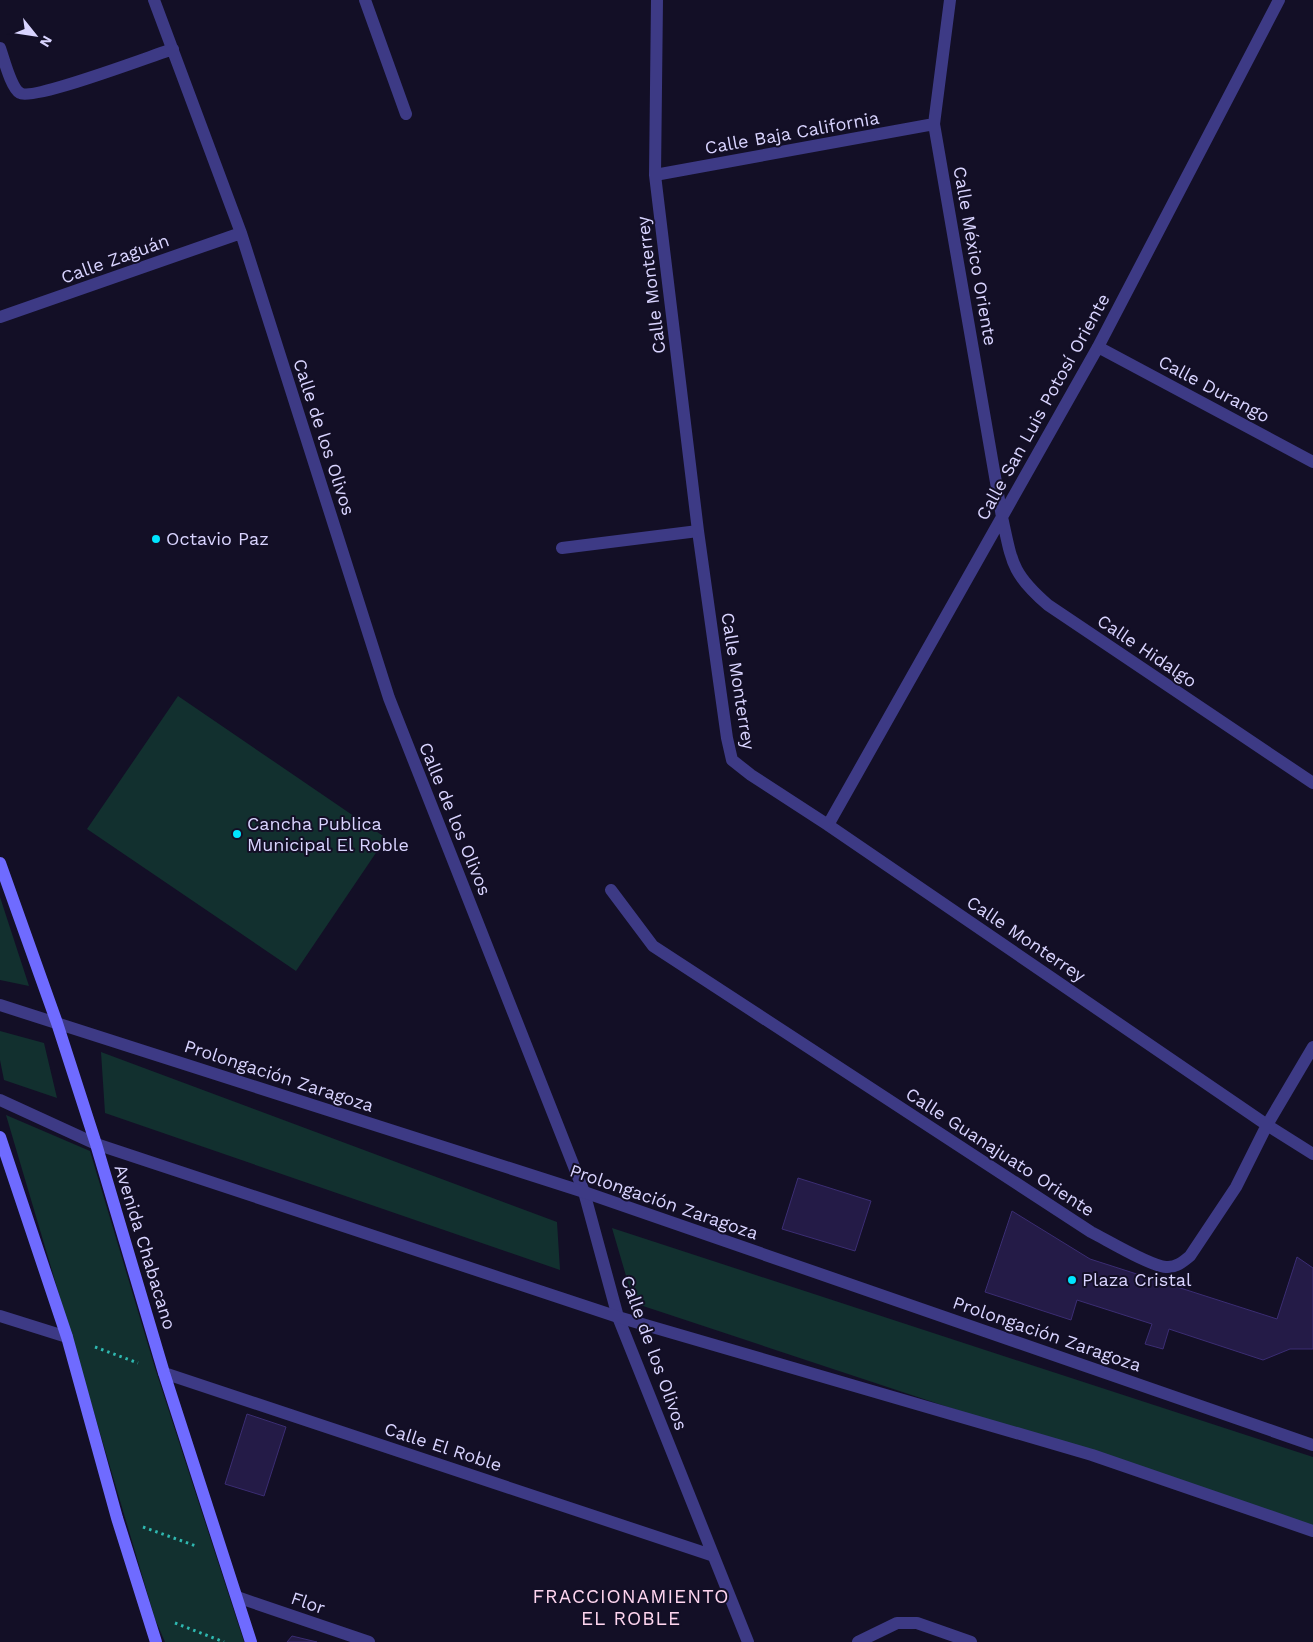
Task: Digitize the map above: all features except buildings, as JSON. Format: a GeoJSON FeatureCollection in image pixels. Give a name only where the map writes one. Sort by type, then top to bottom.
{"type":"FeatureCollection","features":[{"type":"Feature","properties":{"kind":"main road","name":"Avenida Chabacano"},"geometry":{"type":"LineString","coordinates":[[0,863],[57,1023],[96,1144],[164,1373],[252,1642]]}},
{"type":"Feature","properties":{"kind":"main road"},"geometry":{"type":"LineString","coordinates":[[0,1137],[67,1336],[117,1518],[156,1642]]}},
{"type":"Feature","properties":{"kind":"street","name":"Calle de los Olivos"},"geometry":{"type":"LineString","coordinates":[[154,0],[241,233],[388,698],[584,1192],[618,1317],[711,1554],[748,1642]]}},
{"type":"Feature","properties":{"kind":"street","name":"Calle Monterrey"},"geometry":{"type":"LineString","coordinates":[[657,0],[655,176],[698,531],[727,738],[732,760],[751,775],[828,825],[1266,1125],[1313,1154]]}},
{"type":"Feature","properties":{"kind":"street","name":"Calle México Oriente"},"geometry":{"type":"LineString","coordinates":[[950,0],[934,124],[1002,517]]}},
{"type":"Feature","properties":{"kind":"street","name":"Calle San Luis Potosí Oriente"},"geometry":{"type":"LineString","coordinates":[[828,825],[1098,347],[1279,0]]}},
{"type":"Feature","properties":{"kind":"street"},"geometry":{"type":"LineString","coordinates":[[368,1],[406,114]]}},
{"type":"Feature","properties":{"kind":"street"},"geometry":{"type":"LineString","coordinates":[[0,48],[15,89],[24,95],[52,90],[173,49]]}},
{"type":"Feature","properties":{"kind":"street","name":"Calle Baja California"},"geometry":{"type":"LineString","coordinates":[[655,176],[934,124]]}},
{"type":"Feature","properties":{"kind":"street","name":"Calle Zaguán"},"geometry":{"type":"LineString","coordinates":[[0,317],[241,233]]}},
{"type":"Feature","properties":{"kind":"street","name":"Calle Durango"},"geometry":{"type":"LineString","coordinates":[[1098,347],[1313,462]]}},
{"type":"Feature","properties":{"kind":"street","name":"Calle Hidalgo"},"geometry":{"type":"LineString","coordinates":[[1002,517],[1013,566],[1027,587],[1048,605],[1313,783]]}},
{"type":"Feature","properties":{"kind":"street"},"geometry":{"type":"LineString","coordinates":[[562,548],[698,531]]}},
{"type":"Feature","properties":{"kind":"street","name":"Calle Guanajuato Oriente"},"geometry":{"type":"LineString","coordinates":[[611,890],[653,946],[1091,1232],[1128,1252],[1166,1267],[1180,1264],[1190,1256],[1236,1187],[1266,1125],[1313,1047]]}},
{"type":"Feature","properties":{"kind":"street","name":"Prolongación Zaragoza"},"geometry":{"type":"LineString","coordinates":[[0,1004],[584,1192],[1313,1445]]}},
{"type":"Feature","properties":{"kind":"street"},"geometry":{"type":"LineString","coordinates":[[0,1100],[96,1144],[618,1317],[1092,1455],[1313,1531]]}},
{"type":"Feature","properties":{"kind":"street"},"geometry":{"type":"LineString","coordinates":[[0,1316],[67,1336]]}},
{"type":"Feature","properties":{"kind":"street","name":"Calle El Roble"},"geometry":{"type":"LineString","coordinates":[[164,1373],[711,1554]]}},
{"type":"Feature","properties":{"kind":"street","name":"Flor"},"geometry":{"type":"LineString","coordinates":[[237,1597],[369,1642]]}},
{"type":"Feature","properties":{"kind":"street"},"geometry":{"type":"LineString","coordinates":[[858,1642],[897,1622],[917,1623],[971,1642]]}},
{"type":"Feature","properties":{"kind":"path"},"geometry":{"type":"LineString","coordinates":[[67,1336],[164,1373]]}},
{"type":"Feature","properties":{"kind":"path"},"geometry":{"type":"LineString","coordinates":[[117,1518],[197,1546],[200,1555]]}},
{"type":"Feature","properties":{"kind":"path"},"geometry":{"type":"LineString","coordinates":[[146,1611],[224,1642]]}},
{"type":"Feature","properties":{"kind":"path"},"geometry":{"type":"LineString","coordinates":[[226,1633],[229,1642]]}},
{"type":"Feature","properties":{"kind":"green space","name":"Cancha Publica Municipal El Roble"},"geometry":{"type":"Polygon","coordinates":[[[178,696],[386,838],[296,971],[87,829],[178,696]]]}},
{"type":"Feature","properties":{"kind":"green space"},"geometry":{"type":"Polygon","coordinates":[[[0,897],[29,986],[0,980],[0,897]]]}},
{"type":"Feature","properties":{"kind":"green space"},"geometry":{"type":"Polygon","coordinates":[[[0,1031],[44,1043],[57,1098],[4,1080],[0,1060],[0,1031]]]}},
{"type":"Feature","properties":{"kind":"green space"},"geometry":{"type":"Polygon","coordinates":[[[101,1052],[557,1222],[560,1270],[105,1113],[101,1052]]]}},
{"type":"Feature","properties":{"kind":"green space"},"geometry":{"type":"Polygon","coordinates":[[[6,1115],[90,1151],[155,1368],[244,1642],[165,1642],[155,1619],[6,1115]]]}},
{"type":"Feature","properties":{"kind":"green space"},"geometry":{"type":"Polygon","coordinates":[[[612,1228],[1313,1457],[1313,1528],[634,1303],[612,1228]]]}},
{"type":"Feature","properties":{"kind":"place","name":"Octavio Paz"},"geometry":{"type":"Point","coordinates":[156,539]}},
{"type":"Feature","properties":{"kind":"place","name":"Cancha Publica Municipal El Roble"},"geometry":{"type":"Point","coordinates":[237,834]}},
{"type":"Feature","properties":{"kind":"place","name":"Plaza Cristal"},"geometry":{"type":"Point","coordinates":[1072,1280]}},
{"type":"Feature","properties":{"kind":"district","name":"FRACCIONAMIENTO EL ROBLE"},"geometry":{"type":"Point","coordinates":[631,1607]}}]}
